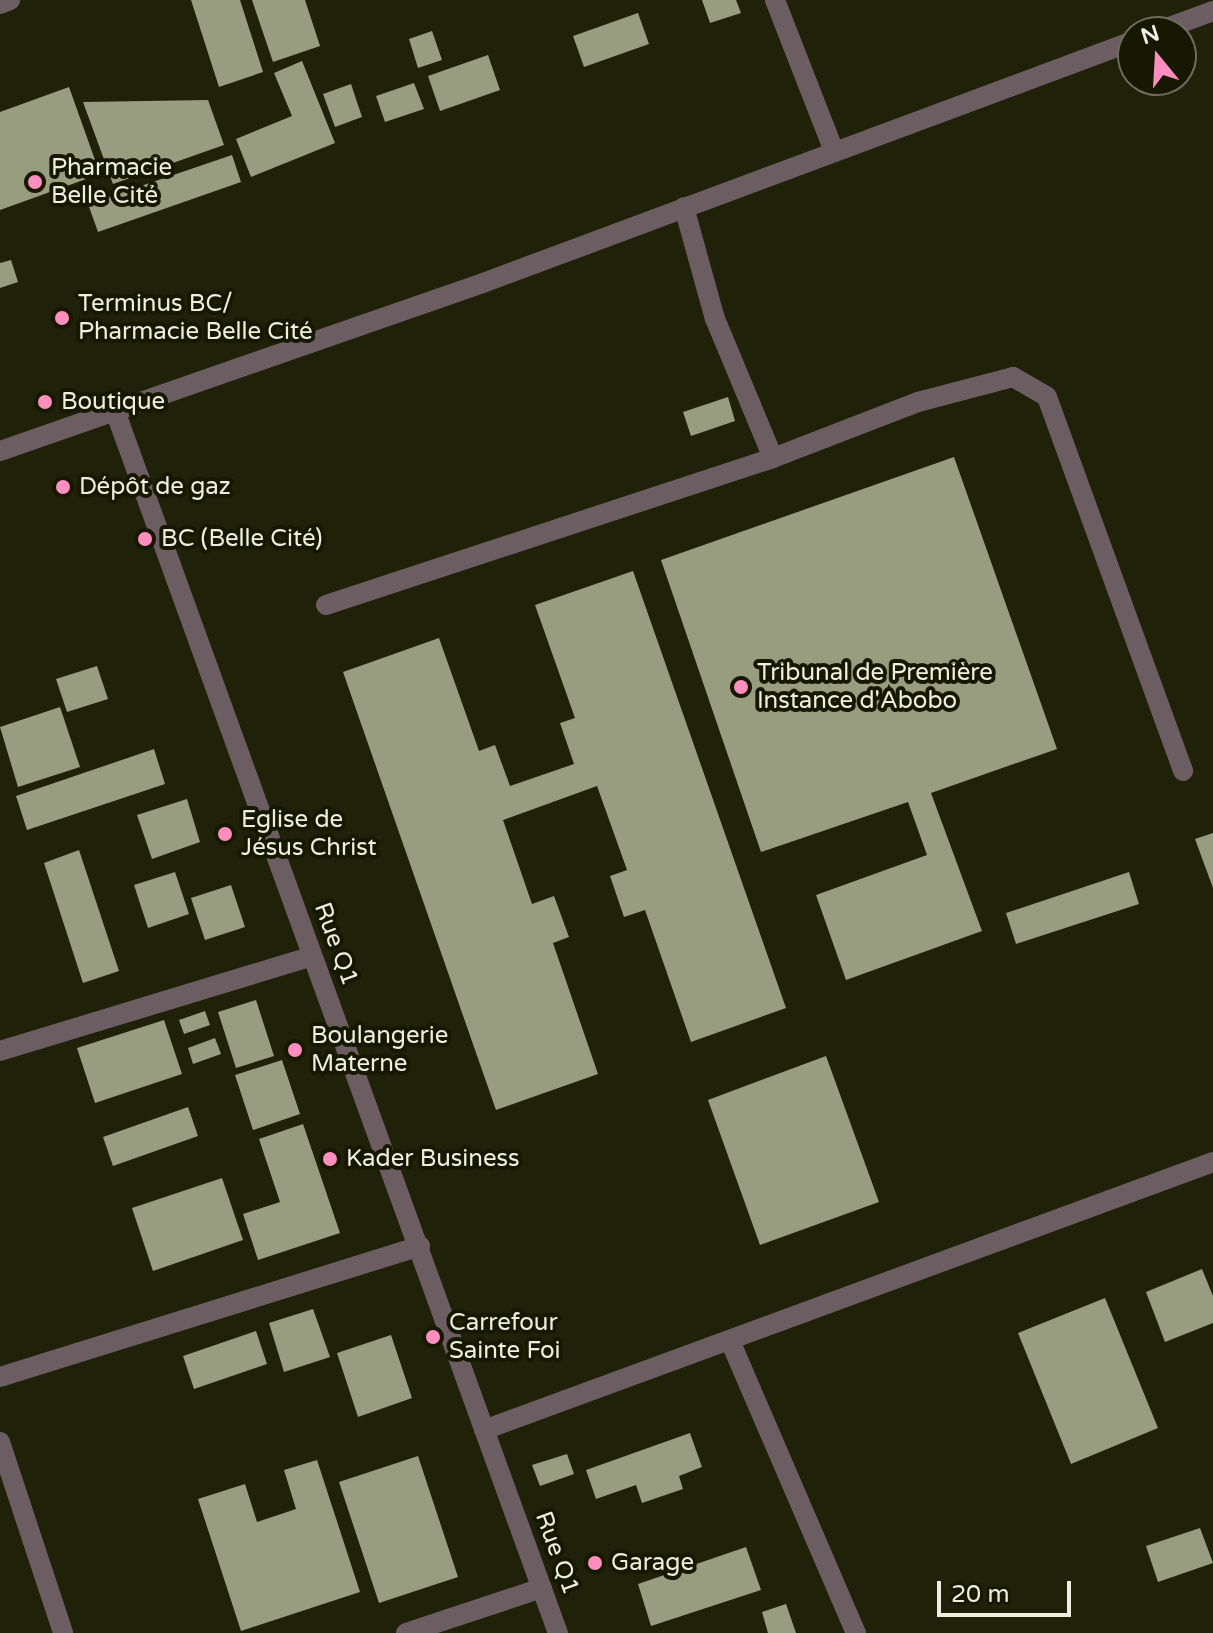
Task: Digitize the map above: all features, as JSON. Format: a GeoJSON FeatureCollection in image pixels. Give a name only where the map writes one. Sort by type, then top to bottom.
{"type":"FeatureCollection","features":[{"type":"Feature","properties":{"kind":"street"},"geometry":{"type":"LineString","coordinates":[[0,4],[10,0]]}},
{"type":"Feature","properties":{"kind":"street"},"geometry":{"type":"LineString","coordinates":[[775,0],[834,151]]}},
{"type":"Feature","properties":{"kind":"street"},"geometry":{"type":"LineString","coordinates":[[0,451],[114,408],[483,283],[1117,47]]}},
{"type":"Feature","properties":{"kind":"street"},"geometry":{"type":"LineString","coordinates":[[684,207],[715,319],[773,458]]}},
{"type":"Feature","properties":{"kind":"street"},"geometry":{"type":"LineString","coordinates":[[326,605],[773,458],[918,402],[1013,377],[1047,397],[1183,771]]}},
{"type":"Feature","properties":{"kind":"street","name":"Rue Q1"},"geometry":{"type":"LineString","coordinates":[[114,408],[558,1633]]}},
{"type":"Feature","properties":{"kind":"street"},"geometry":{"type":"LineString","coordinates":[[0,1051],[312,956]]}},
{"type":"Feature","properties":{"kind":"street"},"geometry":{"type":"LineString","coordinates":[[484,1430],[731,1343],[1213,1162]]}},
{"type":"Feature","properties":{"kind":"street"},"geometry":{"type":"LineString","coordinates":[[0,1377],[420,1246]]}},
{"type":"Feature","properties":{"kind":"street"},"geometry":{"type":"LineString","coordinates":[[731,1343],[856,1633]]}},
{"type":"Feature","properties":{"kind":"street"},"geometry":{"type":"LineString","coordinates":[[0,1442],[63,1633]]}},
{"type":"Feature","properties":{"kind":"street"},"geometry":{"type":"LineString","coordinates":[[406,1633],[542,1588]]}},
{"type":"Feature","properties":{"kind":"building"},"geometry":{"type":"Polygon","coordinates":[[[191,0],[240,0],[263,72],[219,87],[191,0]]]}},
{"type":"Feature","properties":{"kind":"building"},"geometry":{"type":"Polygon","coordinates":[[[252,0],[305,0],[320,46],[273,62],[252,0]]]}},
{"type":"Feature","properties":{"kind":"building"},"geometry":{"type":"Polygon","coordinates":[[[702,0],[736,0],[741,13],[710,23],[702,0]]]}},
{"type":"Feature","properties":{"kind":"building"},"geometry":{"type":"Polygon","coordinates":[[[638,13],[649,44],[584,67],[573,36],[638,13]]]}},
{"type":"Feature","properties":{"kind":"building"},"geometry":{"type":"Polygon","coordinates":[[[432,31],[442,60],[418,68],[409,39],[432,31]]]}},
{"type":"Feature","properties":{"kind":"building"},"geometry":{"type":"Polygon","coordinates":[[[488,55],[500,90],[440,111],[428,76],[488,55]]]}},
{"type":"Feature","properties":{"kind":"building"},"geometry":{"type":"Polygon","coordinates":[[[302,61],[335,143],[251,177],[236,139],[292,116],[274,73],[302,61]]]}},
{"type":"Feature","properties":{"kind":"building"},"geometry":{"type":"Polygon","coordinates":[[[414,83],[424,109],[385,122],[376,96],[414,83]]]}},
{"type":"Feature","properties":{"kind":"building"},"geometry":{"type":"Polygon","coordinates":[[[351,84],[362,117],[335,127],[323,94],[351,84]]]}},
{"type":"Feature","properties":{"kind":"building"},"geometry":{"type":"Polygon","coordinates":[[[69,87],[100,174],[0,210],[0,112],[69,87]]]}},
{"type":"Feature","properties":{"kind":"building"},"geometry":{"type":"Polygon","coordinates":[[[208,100],[224,145],[113,184],[83,102],[208,100]]]}},
{"type":"Feature","properties":{"kind":"building"},"geometry":{"type":"Polygon","coordinates":[[[232,155],[241,182],[98,232],[88,204],[232,155]]]}},
{"type":"Feature","properties":{"kind":"building"},"geometry":{"type":"Polygon","coordinates":[[[11,260],[18,282],[0,288],[0,263],[11,260]]]}},
{"type":"Feature","properties":{"kind":"building"},"geometry":{"type":"Polygon","coordinates":[[[728,397],[735,421],[691,436],[683,412],[728,397]]]}},
{"type":"Feature","properties":{"kind":"building"},"geometry":{"type":"Polygon","coordinates":[[[954,457],[1057,749],[931,793],[982,931],[846,980],[816,895],[927,855],[908,802],[761,852],[661,560],[954,457]]]}},
{"type":"Feature","properties":{"kind":"building"},"geometry":{"type":"Polygon","coordinates":[[[633,571],[786,1008],[691,1042],[645,910],[624,917],[610,876],[627,870],[597,786],[503,820],[532,904],[554,896],[569,937],[553,943],[598,1074],[496,1110],[343,672],[439,638],[479,751],[495,745],[510,786],[574,764],[560,723],[575,718],[535,605],[633,571]]]}},
{"type":"Feature","properties":{"kind":"building"},"geometry":{"type":"Polygon","coordinates":[[[97,666],[108,699],[67,712],[56,679],[97,666]]]}},
{"type":"Feature","properties":{"kind":"building"},"geometry":{"type":"Polygon","coordinates":[[[60,707],[80,767],[18,787],[0,727],[60,707]]]}},
{"type":"Feature","properties":{"kind":"building"},"geometry":{"type":"Polygon","coordinates":[[[154,749],[165,784],[27,830],[16,796],[154,749]]]}},
{"type":"Feature","properties":{"kind":"building"},"geometry":{"type":"Polygon","coordinates":[[[187,799],[200,842],[152,859],[137,815],[187,799]]]}},
{"type":"Feature","properties":{"kind":"building"},"geometry":{"type":"Polygon","coordinates":[[[1213,833],[1213,888],[1195,839],[1213,833]]]}},
{"type":"Feature","properties":{"kind":"building"},"geometry":{"type":"Polygon","coordinates":[[[79,850],[119,971],[83,983],[44,863],[79,850]]]}},
{"type":"Feature","properties":{"kind":"building"},"geometry":{"type":"Polygon","coordinates":[[[175,872],[189,914],[148,928],[134,885],[175,872]]]}},
{"type":"Feature","properties":{"kind":"building"},"geometry":{"type":"Polygon","coordinates":[[[1129,872],[1139,904],[1016,944],[1006,913],[1129,872]]]}},
{"type":"Feature","properties":{"kind":"building"},"geometry":{"type":"Polygon","coordinates":[[[231,885],[245,927],[205,940],[191,898],[231,885]]]}},
{"type":"Feature","properties":{"kind":"building"},"geometry":{"type":"Polygon","coordinates":[[[256,1000],[274,1056],[236,1068],[218,1012],[256,1000]]]}},
{"type":"Feature","properties":{"kind":"building"},"geometry":{"type":"Polygon","coordinates":[[[205,1011],[210,1025],[184,1034],[179,1020],[205,1011]]]}},
{"type":"Feature","properties":{"kind":"building"},"geometry":{"type":"Polygon","coordinates":[[[164,1020],[182,1074],[95,1103],[77,1048],[164,1020]]]}},
{"type":"Feature","properties":{"kind":"building"},"geometry":{"type":"Polygon","coordinates":[[[215,1038],[221,1054],[193,1064],[188,1048],[215,1038]]]}},
{"type":"Feature","properties":{"kind":"building"},"geometry":{"type":"Polygon","coordinates":[[[826,1056],[879,1202],[760,1245],[708,1100],[826,1056]]]}},
{"type":"Feature","properties":{"kind":"building"},"geometry":{"type":"Polygon","coordinates":[[[282,1060],[300,1114],[253,1130],[235,1075],[282,1060]]]}},
{"type":"Feature","properties":{"kind":"building"},"geometry":{"type":"Polygon","coordinates":[[[188,1107],[198,1136],[113,1166],[103,1137],[188,1107]]]}},
{"type":"Feature","properties":{"kind":"building"},"geometry":{"type":"Polygon","coordinates":[[[303,1124],[340,1233],[258,1260],[243,1214],[280,1202],[259,1139],[303,1124]]]}},
{"type":"Feature","properties":{"kind":"building"},"geometry":{"type":"Polygon","coordinates":[[[222,1178],[243,1240],[153,1271],[132,1208],[222,1178]]]}},
{"type":"Feature","properties":{"kind":"building"},"geometry":{"type":"Polygon","coordinates":[[[1202,1269],[1213,1296],[1213,1323],[1165,1342],[1146,1292],[1202,1269]]]}},
{"type":"Feature","properties":{"kind":"building"},"geometry":{"type":"Polygon","coordinates":[[[1105,1298],[1158,1428],[1071,1464],[1018,1333],[1105,1298]]]}},
{"type":"Feature","properties":{"kind":"building"},"geometry":{"type":"Polygon","coordinates":[[[313,1309],[330,1357],[284,1372],[269,1323],[313,1309]]]}},
{"type":"Feature","properties":{"kind":"building"},"geometry":{"type":"Polygon","coordinates":[[[256,1331],[267,1364],[194,1389],[183,1356],[256,1331]]]}},
{"type":"Feature","properties":{"kind":"building"},"geometry":{"type":"Polygon","coordinates":[[[391,1335],[412,1398],[358,1417],[337,1353],[391,1335]]]}},
{"type":"Feature","properties":{"kind":"building"},"geometry":{"type":"Polygon","coordinates":[[[690,1433],[702,1467],[679,1476],[683,1489],[642,1503],[636,1485],[596,1499],[586,1470],[690,1433]]]}},
{"type":"Feature","properties":{"kind":"building"},"geometry":{"type":"Polygon","coordinates":[[[567,1454],[574,1474],[540,1486],[532,1465],[567,1454]]]}},
{"type":"Feature","properties":{"kind":"building"},"geometry":{"type":"Polygon","coordinates":[[[418,1456],[458,1577],[379,1603],[339,1482],[418,1456]]]}},
{"type":"Feature","properties":{"kind":"building"},"geometry":{"type":"Polygon","coordinates":[[[317,1460],[360,1592],[241,1631],[198,1499],[245,1484],[257,1522],[296,1509],[284,1470],[317,1460]]]}},
{"type":"Feature","properties":{"kind":"building"},"geometry":{"type":"Polygon","coordinates":[[[1200,1528],[1213,1563],[1158,1582],[1146,1546],[1200,1528]]]}},
{"type":"Feature","properties":{"kind":"building"},"geometry":{"type":"Polygon","coordinates":[[[746,1547],[761,1590],[651,1626],[638,1584],[746,1547]]]}},
{"type":"Feature","properties":{"kind":"building"},"geometry":{"type":"Polygon","coordinates":[[[786,1604],[796,1633],[768,1633],[762,1612],[786,1604]]]}},
{"type":"Feature","properties":{"kind":"place","name":"Pharmacie Belle Cité"},"geometry":{"type":"Point","coordinates":[35,182]}},
{"type":"Feature","properties":{"kind":"place","name":"Terminus BC/ Pharmacie Belle Cité"},"geometry":{"type":"Point","coordinates":[62,318]}},
{"type":"Feature","properties":{"kind":"place","name":"Boutique"},"geometry":{"type":"Point","coordinates":[45,402]}},
{"type":"Feature","properties":{"kind":"place","name":"Dépôt de gaz"},"geometry":{"type":"Point","coordinates":[63,487]}},
{"type":"Feature","properties":{"kind":"place","name":"BC (Belle Cité)"},"geometry":{"type":"Point","coordinates":[145,539]}},
{"type":"Feature","properties":{"kind":"place","name":"Tribunal de Première Instance d'Abobo"},"geometry":{"type":"Point","coordinates":[741,687]}},
{"type":"Feature","properties":{"kind":"place","name":"Eglise de Jésus Christ"},"geometry":{"type":"Point","coordinates":[225,834]}},
{"type":"Feature","properties":{"kind":"place","name":"Boulangerie Materne"},"geometry":{"type":"Point","coordinates":[295,1050]}},
{"type":"Feature","properties":{"kind":"place","name":"Kader Business"},"geometry":{"type":"Point","coordinates":[330,1159]}},
{"type":"Feature","properties":{"kind":"place","name":"Carrefour Sainte Foi"},"geometry":{"type":"Point","coordinates":[433,1337]}},
{"type":"Feature","properties":{"kind":"place","name":"Garage"},"geometry":{"type":"Point","coordinates":[595,1563]}}]}
